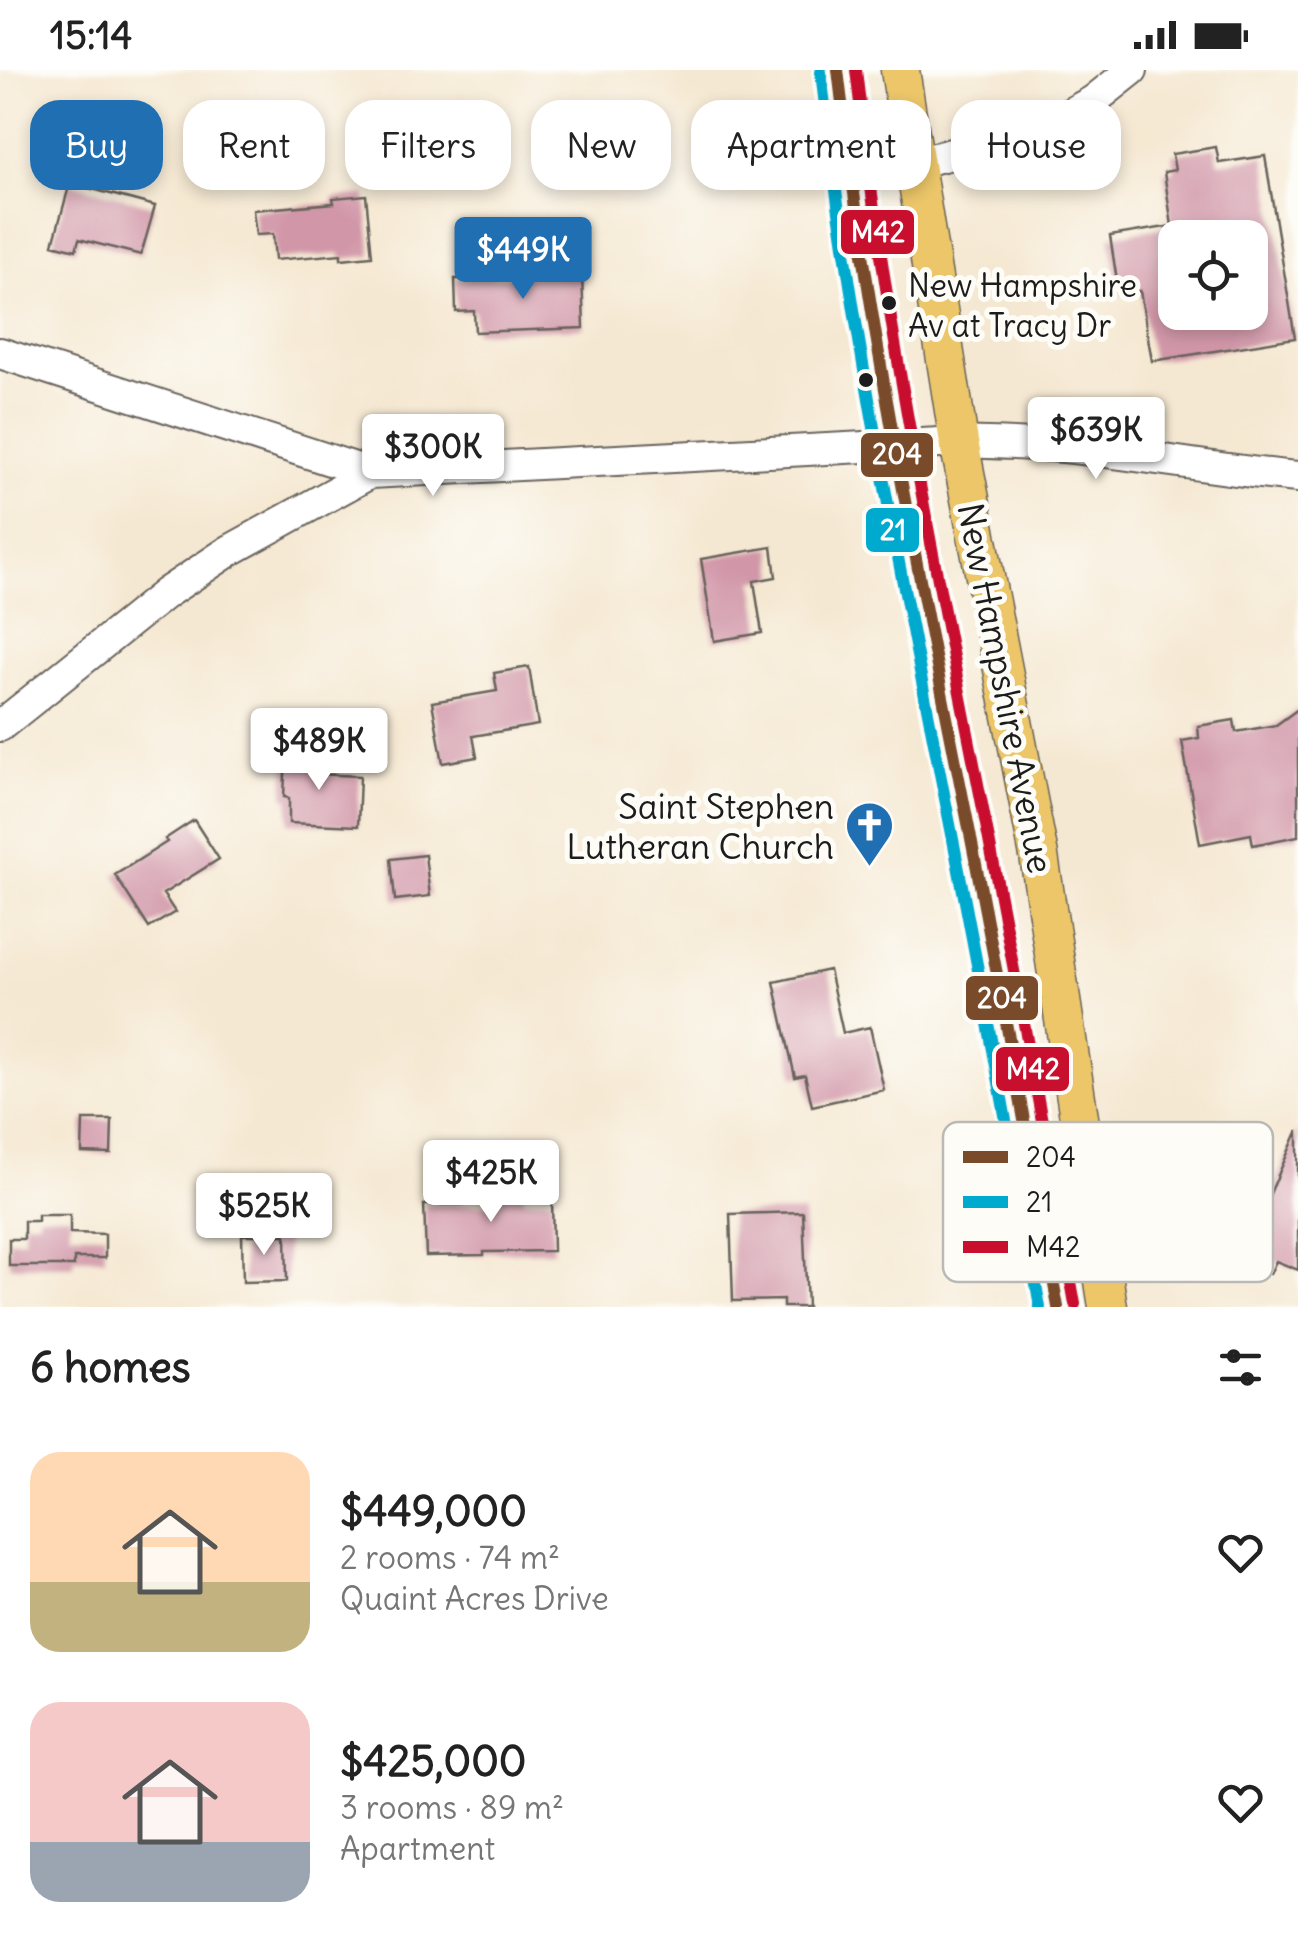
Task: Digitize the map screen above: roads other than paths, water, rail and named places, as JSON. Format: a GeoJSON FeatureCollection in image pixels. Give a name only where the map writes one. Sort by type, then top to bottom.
{"type":"FeatureCollection","features":[{"type":"Feature","properties":{"kind":"main road","name":"New Hampshire Avenue"},"geometry":{"type":"LineString","coordinates":[[838,70],[850,174],[893,446],[1025,1122]]}},
{"type":"Feature","properties":{"kind":"main road","name":"New Hampshire Avenue"},"geometry":{"type":"LineString","coordinates":[[900,70],[905,100]]}},
{"type":"Feature","properties":{"kind":"main road","name":"New Hampshire Avenue"},"geometry":{"type":"LineString","coordinates":[[919,190],[959,442],[1038,856],[1079,1122]]}},
{"type":"Feature","properties":{"kind":"main road","name":"New Hampshire Avenue"},"geometry":{"type":"LineString","coordinates":[[1054,1282],[1058,1307]]}},
{"type":"Feature","properties":{"kind":"main road"},"geometry":{"type":"LineString","coordinates":[[1077,1282],[1080,1298],[1089,1307]]}},
{"type":"Feature","properties":{"kind":"main road","name":"New Hampshire Avenue"},"geometry":{"type":"LineString","coordinates":[[1104,1282],[1108,1307]]}},
{"type":"Feature","properties":{"kind":"street"},"geometry":{"type":"LineString","coordinates":[[931,159],[1035,133],[1093,101],[1132,70]]}},
{"type":"Feature","properties":{"kind":"street"},"geometry":{"type":"LineString","coordinates":[[0,352],[370,473],[959,442],[1053,446],[1298,477]]}},
{"type":"Feature","properties":{"kind":"street"},"geometry":{"type":"LineString","coordinates":[[0,726],[166,593],[230,551],[370,473]]}},
{"type":"Feature","properties":{"kind":"place","name":"New Hampshire Av at Tracy Dr"},"geometry":{"type":"Point","coordinates":[889,303]}},
{"type":"Feature","properties":{"kind":"place","name":"Saint Stephen Lutheran Church"},"geometry":{"type":"Point","coordinates":[869,868]}}]}
